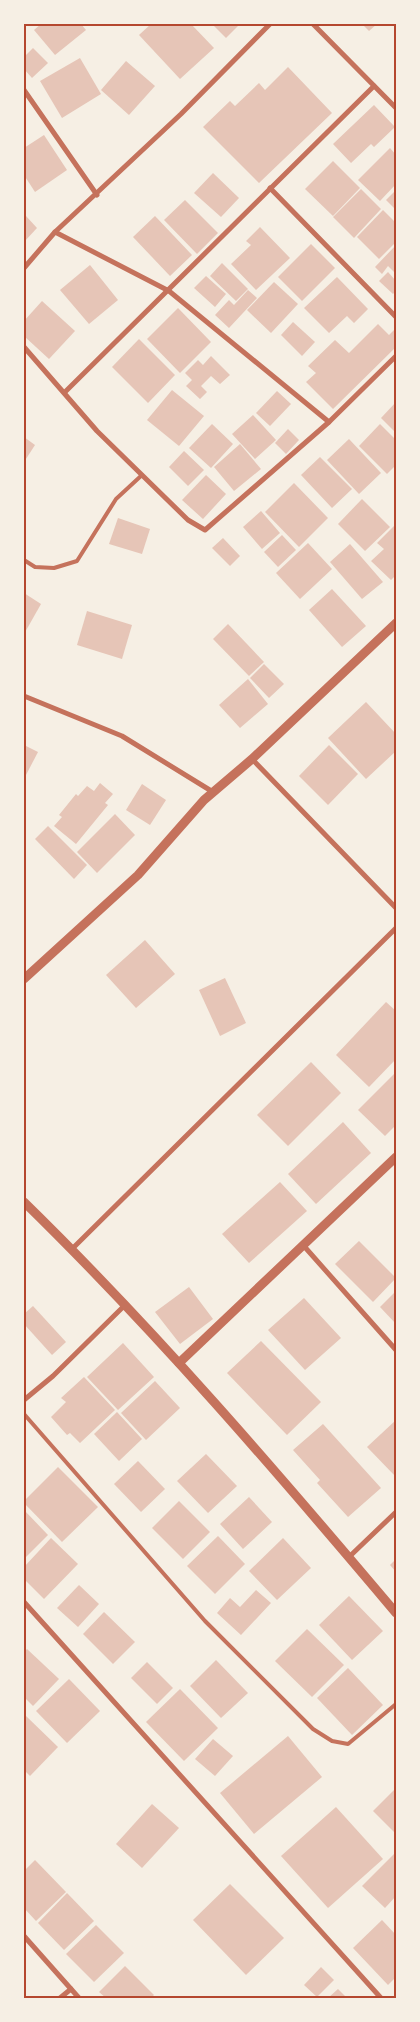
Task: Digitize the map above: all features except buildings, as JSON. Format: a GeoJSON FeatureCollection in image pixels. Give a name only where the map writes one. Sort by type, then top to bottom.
{"type":"FeatureCollection","features":[{"type":"Feature","properties":{"kind":"street"},"geometry":{"type":"LineString","coordinates":[[24,268],[55,232],[97,195],[181,114],[270,24]]}},
{"type":"Feature","properties":{"kind":"street"},"geometry":{"type":"LineString","coordinates":[[313,24],[396,108]]}},
{"type":"Feature","properties":{"kind":"street"},"geometry":{"type":"LineString","coordinates":[[65,392],[374,86]]}},
{"type":"Feature","properties":{"kind":"street"},"geometry":{"type":"LineString","coordinates":[[24,90],[97,195]]}},
{"type":"Feature","properties":{"kind":"street"},"geometry":{"type":"LineString","coordinates":[[270,188],[396,317]]}},
{"type":"Feature","properties":{"kind":"street"},"geometry":{"type":"LineString","coordinates":[[55,232],[169,291],[329,422]]}},
{"type":"Feature","properties":{"kind":"street"},"geometry":{"type":"LineString","coordinates":[[24,347],[97,431],[188,520],[205,530],[329,422],[396,356]]}},
{"type":"Feature","properties":{"kind":"street"},"geometry":{"type":"LineString","coordinates":[[24,979],[138,875],[204,800],[252,759],[396,623]]}},
{"type":"Feature","properties":{"kind":"street"},"geometry":{"type":"LineString","coordinates":[[24,696],[122,736],[213,792]]}},
{"type":"Feature","properties":{"kind":"street"},"geometry":{"type":"LineString","coordinates":[[252,759],[396,908]]}},
{"type":"Feature","properties":{"kind":"street"},"geometry":{"type":"LineString","coordinates":[[72,1249],[396,928]]}},
{"type":"Feature","properties":{"kind":"street"},"geometry":{"type":"LineString","coordinates":[[179,1363],[396,1157]]}},
{"type":"Feature","properties":{"kind":"street"},"geometry":{"type":"LineString","coordinates":[[24,1202],[72,1249],[179,1363],[396,1613]]}},
{"type":"Feature","properties":{"kind":"street"},"geometry":{"type":"LineString","coordinates":[[303,1245],[396,1350]]}},
{"type":"Feature","properties":{"kind":"street"},"geometry":{"type":"LineString","coordinates":[[24,1400],[53,1376],[124,1306]]}},
{"type":"Feature","properties":{"kind":"street"},"geometry":{"type":"LineString","coordinates":[[349,1557],[396,1512]]}},
{"type":"Feature","properties":{"kind":"street"},"geometry":{"type":"LineString","coordinates":[[24,1602],[381,1998]]}},
{"type":"Feature","properties":{"kind":"street"},"geometry":{"type":"LineString","coordinates":[[24,1936],[79,1998]]}},
{"type":"Feature","properties":{"kind":"street"},"geometry":{"type":"LineString","coordinates":[[60,1998],[71,1989]]}},
{"type":"Feature","properties":{"kind":"lane"},"geometry":{"type":"LineString","coordinates":[[24,560],[35,567],[54,568],[76,561],[116,499],[142,475]]}},
{"type":"Feature","properties":{"kind":"lane"},"geometry":{"type":"LineString","coordinates":[[24,1414],[205,1621],[313,1729],[332,1741],[348,1744],[396,1704]]}}]}
